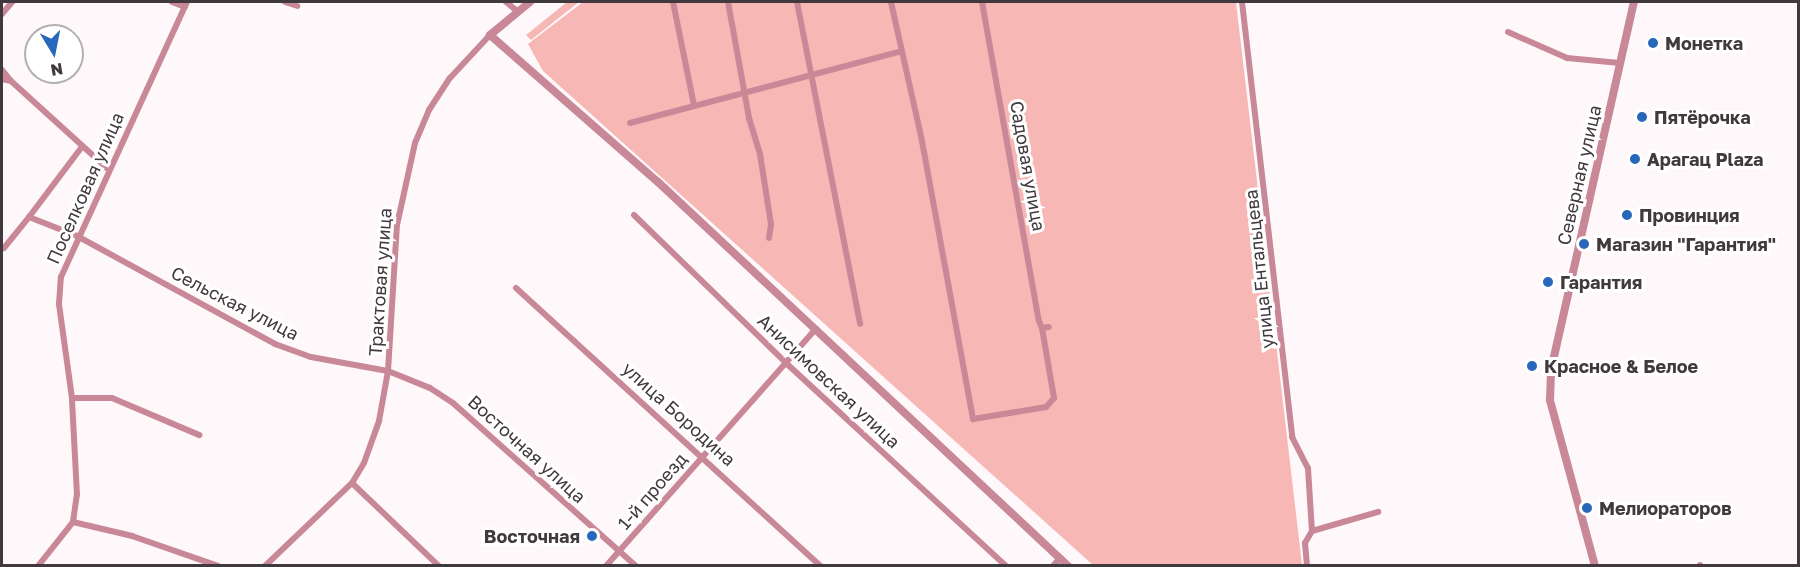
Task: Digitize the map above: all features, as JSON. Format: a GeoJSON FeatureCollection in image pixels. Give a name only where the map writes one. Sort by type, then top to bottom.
{"type":"FeatureCollection","features":[{"type":"Feature","properties":{"kind":"street"},"geometry":{"type":"LineString","coordinates":[[2,15],[12,2]]}},
{"type":"Feature","properties":{"kind":"street"},"geometry":{"type":"LineString","coordinates":[[172,2],[186,4]]}},
{"type":"Feature","properties":{"kind":"street"},"geometry":{"type":"LineString","coordinates":[[285,2],[297,6]]}},
{"type":"Feature","properties":{"kind":"street"},"geometry":{"type":"LineString","coordinates":[[507,2],[517,11]]}},
{"type":"Feature","properties":{"kind":"street","name":"Трактовая улица"},"geometry":{"type":"LineString","coordinates":[[265,566],[352,483],[364,463],[379,421],[388,371],[397,225],[415,143],[429,110],[450,78],[490,35],[530,2]]}},
{"type":"Feature","properties":{"kind":"street"},"geometry":{"type":"LineString","coordinates":[[673,2],[694,105]]}},
{"type":"Feature","properties":{"kind":"street"},"geometry":{"type":"LineString","coordinates":[[728,2],[744,90],[760,154],[771,224],[769,238]]}},
{"type":"Feature","properties":{"kind":"street"},"geometry":{"type":"LineString","coordinates":[[797,2],[860,324]]}},
{"type":"Feature","properties":{"kind":"street"},"geometry":{"type":"LineString","coordinates":[[630,123],[810,72],[902,51],[891,2]]}},
{"type":"Feature","properties":{"kind":"street","name":"Садовая улица"},"geometry":{"type":"LineString","coordinates":[[902,51],[973,419],[1046,407],[1054,398],[982,2]]}},
{"type":"Feature","properties":{"kind":"street","name":"улица Ентальцева"},"geometry":{"type":"LineString","coordinates":[[1242,2],[1292,437],[1308,468],[1312,531],[1305,543],[1307,566]]}},
{"type":"Feature","properties":{"kind":"street","name":"Северная улица"},"geometry":{"type":"LineString","coordinates":[[1595,566],[1550,400],[1551,370],[1634,2]]}},
{"type":"Feature","properties":{"kind":"street","name":"Поселковая улица"},"geometry":{"type":"LineString","coordinates":[[73,522],[77,462],[72,398],[59,304],[61,277],[77,236],[186,4]]}},
{"type":"Feature","properties":{"kind":"street"},"geometry":{"type":"LineString","coordinates":[[1508,32],[1567,58],[1620,63]]}},
{"type":"Feature","properties":{"kind":"street"},"geometry":{"type":"LineString","coordinates":[[490,35],[658,182],[1068,566]]}},
{"type":"Feature","properties":{"kind":"street"},"geometry":{"type":"LineString","coordinates":[[2,70],[81,148],[108,170]]}},
{"type":"Feature","properties":{"kind":"street"},"geometry":{"type":"LineString","coordinates":[[2,79],[11,81]]}},
{"type":"Feature","properties":{"kind":"street"},"geometry":{"type":"LineString","coordinates":[[4,248],[81,148]]}},
{"type":"Feature","properties":{"kind":"street","name":"Анисимовская улица"},"geometry":{"type":"LineString","coordinates":[[633,215],[786,363],[1006,566]]}},
{"type":"Feature","properties":{"kind":"street","name":"Сельская улица"},"geometry":{"type":"LineString","coordinates":[[30,217],[77,236],[275,344],[311,357],[388,371]]}},
{"type":"Feature","properties":{"kind":"street","name":"улица Бородина"},"geometry":{"type":"LineString","coordinates":[[516,288],[703,455],[820,566]]}},
{"type":"Feature","properties":{"kind":"street"},"geometry":{"type":"LineString","coordinates":[[1041,327],[1049,327]]}},
{"type":"Feature","properties":{"kind":"street","name":"1-й проезд"},"geometry":{"type":"LineString","coordinates":[[606,566],[816,329]]}},
{"type":"Feature","properties":{"kind":"street","name":"Восточная улица"},"geometry":{"type":"LineString","coordinates":[[388,371],[430,388],[453,403],[636,566]]}},
{"type":"Feature","properties":{"kind":"street"},"geometry":{"type":"LineString","coordinates":[[72,398],[112,398],[199,435]]}},
{"type":"Feature","properties":{"kind":"street"},"geometry":{"type":"LineString","coordinates":[[352,483],[439,566]]}},
{"type":"Feature","properties":{"kind":"street"},"geometry":{"type":"LineString","coordinates":[[1312,531],[1378,512]]}},
{"type":"Feature","properties":{"kind":"street"},"geometry":{"type":"LineString","coordinates":[[38,566],[73,522],[132,536],[218,566]]}},
{"type":"Feature","properties":{"kind":"street"},"geometry":{"type":"LineString","coordinates":[[1053,566],[1060,558]]}},
{"type":"Feature","properties":{"kind":"shaded area"},"geometry":{"type":"Polygon","coordinates":[[[567,2],[579,2],[531,40],[526,35],[567,2]]]}},
{"type":"Feature","properties":{"kind":"shaded area"},"geometry":{"type":"Polygon","coordinates":[[[583,2],[1236,2],[1302,565],[1093,565],[543,71],[528,44],[583,2]]]}},
{"type":"Feature","properties":{"kind":"place","name":"Монетка"},"geometry":{"type":"Point","coordinates":[1653,43]}},
{"type":"Feature","properties":{"kind":"place","name":"Пятёрочка"},"geometry":{"type":"Point","coordinates":[1642,117]}},
{"type":"Feature","properties":{"kind":"place","name":"Арагац Plaza"},"geometry":{"type":"Point","coordinates":[1635,159]}},
{"type":"Feature","properties":{"kind":"place","name":"Провинция"},"geometry":{"type":"Point","coordinates":[1627,215]}},
{"type":"Feature","properties":{"kind":"place","name":"Магазин \"Гарантия\""},"geometry":{"type":"Point","coordinates":[1584,244]}},
{"type":"Feature","properties":{"kind":"place","name":"Гарантия"},"geometry":{"type":"Point","coordinates":[1548,282]}},
{"type":"Feature","properties":{"kind":"place","name":"Красное & Белое"},"geometry":{"type":"Point","coordinates":[1532,366]}},
{"type":"Feature","properties":{"kind":"place","name":"Мелиораторов"},"geometry":{"type":"Point","coordinates":[1587,508]}},
{"type":"Feature","properties":{"kind":"place","name":"Восточная"},"geometry":{"type":"Point","coordinates":[592,536]}}]}
